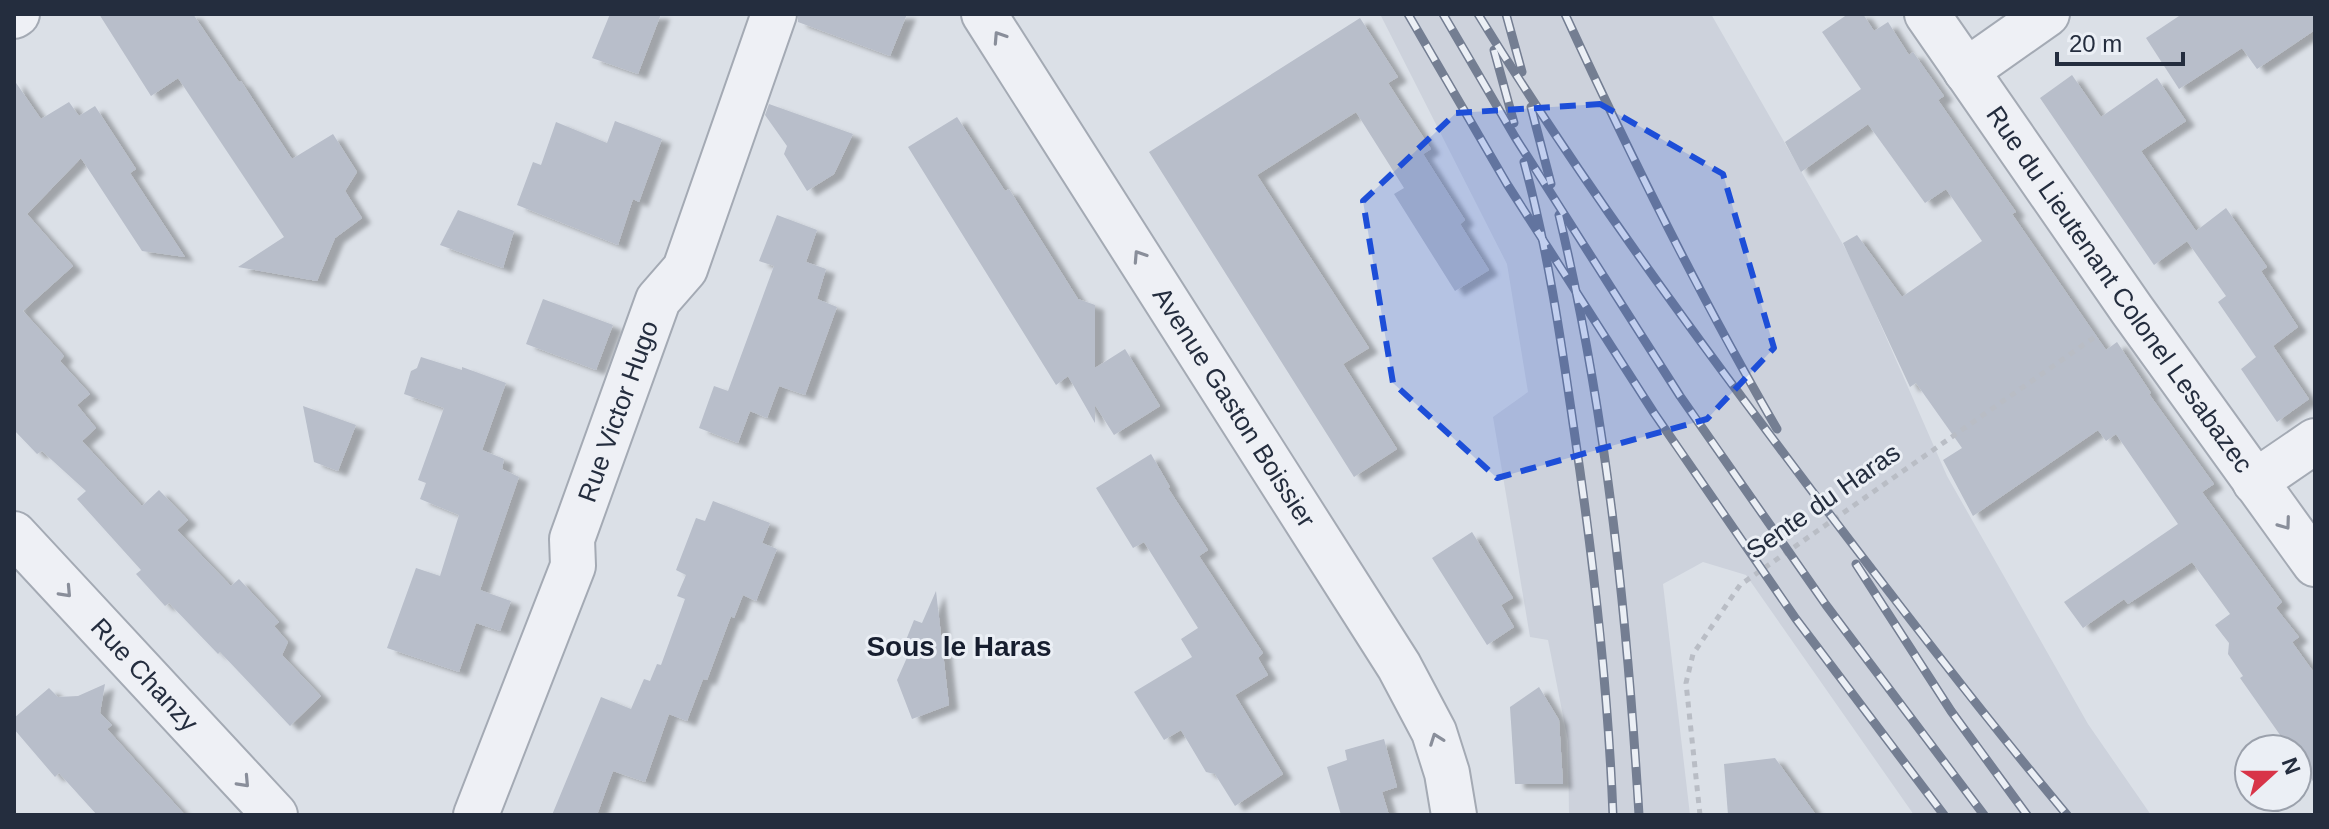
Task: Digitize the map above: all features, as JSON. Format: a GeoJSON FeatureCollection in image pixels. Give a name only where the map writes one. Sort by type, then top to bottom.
{"type":"FeatureCollection","features":[{"type":"Feature","properties":{"kind":"street","name":"Rue Victor Hugo"},"geometry":{"type":"LineString","coordinates":[[476,815],[573,566],[572,539],[658,300],[685,269],[774,14]]}},
{"type":"Feature","properties":{"kind":"street","name":"Avenue Gaston Boissier"},"geometry":{"type":"LineString","coordinates":[[984,14],[1399,666],[1434,732],[1447,773],[1454,815]]}},
{"type":"Feature","properties":{"kind":"street","name":"Rue du Lieutenant Colonel Lesabazec"},"geometry":{"type":"LineString","coordinates":[[1927,14],[2132,310],[2315,564]]}},
{"type":"Feature","properties":{"kind":"street"},"geometry":{"type":"LineString","coordinates":[[1966,71],[2047,14]]}},
{"type":"Feature","properties":{"kind":"street"},"geometry":{"type":"LineString","coordinates":[[2255,482],[2315,441]]}},
{"type":"Feature","properties":{"kind":"street","name":"Rue Chanzy"},"geometry":{"type":"LineString","coordinates":[[14,534],[275,815]]}},
{"type":"Feature","properties":{"kind":"path","name":"Sente du Haras"},"geometry":{"type":"LineString","coordinates":[[1700,815],[1686,683],[1693,654],[1740,585],[2132,310]]}},
{"type":"Feature","properties":{"kind":"highlighted area"},"geometry":{"type":"Polygon","coordinates":[[[1600,104],[1723,174],[1774,348],[1707,419],[1497,478],[1393,383],[1363,201],[1456,113],[1600,104]]]}},
{"type":"Feature","properties":{"kind":"shaded area"},"geometry":{"type":"Polygon","coordinates":[[[1380,14],[1711,14],[1853,262],[1947,476],[2088,724],[2151,815],[1914,815],[1746,575],[1703,562],[1663,584],[1690,815],[1569,815],[1568,741],[1548,640],[1530,637],[1493,417],[1528,392],[1507,264],[1380,14]]]}},
{"type":"Feature","properties":{"kind":"building"},"geometry":{"type":"Polygon","coordinates":[[[99,14],[193,14],[292,159],[333,134],[357,172],[345,191],[362,218],[335,238],[317,281],[238,267],[284,237],[178,78],[151,96],[99,14]]]}},
{"type":"Feature","properties":{"kind":"building"},"geometry":{"type":"Polygon","coordinates":[[[610,14],[661,14],[638,74],[592,58],[610,14]]]}},
{"type":"Feature","properties":{"kind":"building"},"geometry":{"type":"Polygon","coordinates":[[[798,14],[907,14],[890,56],[798,22],[798,14]]]}},
{"type":"Feature","properties":{"kind":"building"},"geometry":{"type":"Polygon","coordinates":[[[1848,14],[1863,14],[1874,31],[1888,22],[1909,55],[1913,52],[1944,96],[1938,100],[2106,350],[2117,342],[2149,394],[2214,484],[2202,492],[2282,602],[2276,608],[2299,637],[2292,642],[2315,674],[2315,784],[2313,733],[2279,733],[2240,678],[2243,676],[2228,654],[2229,643],[2215,625],[2230,614],[2192,562],[2128,604],[2124,599],[2083,628],[2064,602],[2178,524],[2116,434],[2106,441],[2098,430],[1973,516],[1943,460],[1962,448],[1916,383],[1910,387],[1843,243],[1857,235],[1902,297],[1982,241],[1946,189],[1925,203],[1868,124],[1801,172],[1785,142],[1861,89],[1822,32],[1848,14]]]}},
{"type":"Feature","properties":{"kind":"building"},"geometry":{"type":"Polygon","coordinates":[[[2182,14],[2315,14],[2315,30],[2257,69],[2242,48],[2179,89],[2146,38],[2182,14]]]}},
{"type":"Feature","properties":{"kind":"building"},"geometry":{"type":"Polygon","coordinates":[[[1360,18],[1398,77],[1388,83],[1431,149],[1423,154],[1465,220],[1460,224],[1489,270],[1455,291],[1394,194],[1404,188],[1356,112],[1257,175],[1369,348],[1343,364],[1397,449],[1354,477],[1149,152],[1360,18]]]}},
{"type":"Feature","properties":{"kind":"building"},"geometry":{"type":"Polygon","coordinates":[[[2072,75],[2101,117],[2157,78],[2186,121],[2141,151],[2196,231],[2226,208],[2267,267],[2261,271],[2298,327],[2273,346],[2309,399],[2277,422],[2241,369],[2256,357],[2218,302],[2226,296],[2187,241],[2154,265],[2040,98],[2072,75]]]}},
{"type":"Feature","properties":{"kind":"building"},"geometry":{"type":"Polygon","coordinates":[[[14,80],[41,119],[69,102],[79,116],[95,106],[136,169],[130,173],[185,257],[142,251],[81,158],[27,214],[73,266],[23,311],[64,356],[60,361],[90,394],[77,405],[96,428],[82,441],[142,506],[159,490],[188,520],[177,530],[231,586],[239,579],[279,622],[274,626],[288,642],[282,655],[321,696],[290,726],[220,652],[218,654],[169,603],[165,606],[136,574],[141,570],[77,499],[86,491],[42,451],[37,454],[14,430],[14,80]]]}},
{"type":"Feature","properties":{"kind":"building"},"geometry":{"type":"Polygon","coordinates":[[[769,104],[853,134],[834,174],[807,191],[784,154],[787,146],[765,115],[769,104]]]}},
{"type":"Feature","properties":{"kind":"building"},"geometry":{"type":"Polygon","coordinates":[[[957,117],[1005,191],[1009,189],[1078,299],[1095,305],[1095,368],[1125,349],[1160,406],[1114,435],[1095,405],[1095,423],[1068,376],[1056,385],[908,147],[957,117]]]}},
{"type":"Feature","properties":{"kind":"building"},"geometry":{"type":"Polygon","coordinates":[[[615,121],[662,139],[639,202],[633,199],[618,245],[517,205],[533,162],[541,165],[556,122],[607,143],[615,121]]]}},
{"type":"Feature","properties":{"kind":"building"},"geometry":{"type":"Polygon","coordinates":[[[458,210],[514,231],[503,268],[440,245],[458,210]]]}},
{"type":"Feature","properties":{"kind":"building"},"geometry":{"type":"Polygon","coordinates":[[[777,215],[817,230],[806,262],[826,269],[817,299],[837,307],[805,395],[779,386],[767,418],[750,411],[738,443],[699,428],[714,386],[728,391],[774,266],[759,261],[777,215]]]}},
{"type":"Feature","properties":{"kind":"building"},"geometry":{"type":"Polygon","coordinates":[[[543,299],[613,325],[596,370],[526,344],[543,299]]]}},
{"type":"Feature","properties":{"kind":"building"},"geometry":{"type":"Polygon","coordinates":[[[421,357],[462,370],[462,367],[506,383],[482,450],[504,459],[502,469],[519,477],[480,590],[511,601],[500,631],[476,623],[459,672],[387,648],[416,568],[440,576],[459,515],[420,499],[426,483],[418,480],[444,408],[404,394],[411,371],[417,368],[421,357]]]}},
{"type":"Feature","properties":{"kind":"building"},"geometry":{"type":"Polygon","coordinates":[[[303,406],[356,425],[338,471],[314,462],[303,406]]]}},
{"type":"Feature","properties":{"kind":"building"},"geometry":{"type":"Polygon","coordinates":[[[1151,454],[1168,488],[1208,550],[1199,556],[1263,653],[1258,658],[1268,675],[1235,695],[1283,774],[1235,806],[1215,774],[1206,772],[1181,730],[1164,740],[1134,692],[1192,657],[1181,639],[1198,628],[1144,542],[1133,548],[1096,488],[1151,454]]]}},
{"type":"Feature","properties":{"kind":"building"},"geometry":{"type":"Polygon","coordinates":[[[713,501],[770,523],[762,543],[777,549],[756,601],[743,595],[734,618],[731,616],[707,680],[703,679],[687,721],[669,714],[645,782],[613,771],[597,815],[552,815],[601,697],[631,709],[644,679],[650,681],[657,664],[661,665],[685,599],[677,596],[686,575],[676,570],[696,518],[705,521],[713,501]]]}},
{"type":"Feature","properties":{"kind":"building"},"geometry":{"type":"Polygon","coordinates":[[[1472,532],[1513,598],[1501,605],[1514,627],[1487,645],[1432,558],[1472,532]]]}},
{"type":"Feature","properties":{"kind":"building"},"geometry":{"type":"Polygon","coordinates":[[[936,591],[949,705],[912,719],[897,680],[909,653],[902,650],[914,620],[922,623],[936,591]]]}},
{"type":"Feature","properties":{"kind":"building"},"geometry":{"type":"Polygon","coordinates":[[[105,684],[100,713],[112,725],[107,729],[185,815],[97,815],[59,773],[55,777],[14,729],[14,718],[49,688],[58,697],[78,696],[105,684]]]}},
{"type":"Feature","properties":{"kind":"building"},"geometry":{"type":"Polygon","coordinates":[[[1539,687],[1559,720],[1563,784],[1515,784],[1510,707],[1539,687]]]}},
{"type":"Feature","properties":{"kind":"building"},"geometry":{"type":"Polygon","coordinates":[[[1384,739],[1397,787],[1382,792],[1389,815],[1341,815],[1327,767],[1347,760],[1345,750],[1384,739]]]}},
{"type":"Feature","properties":{"kind":"building"},"geometry":{"type":"Polygon","coordinates":[[[1775,758],[1816,815],[1728,815],[1724,764],[1775,758]]]}},
{"type":"Feature","properties":{"kind":"railway"},"geometry":{"type":"LineString","coordinates":[[1408,14],[1507,184],[1654,413],[1796,619],[1944,815]]}},
{"type":"Feature","properties":{"kind":"railway"},"geometry":{"type":"LineString","coordinates":[[1443,14],[1515,137],[1680,396],[1826,605],[1984,815]]}},
{"type":"Feature","properties":{"kind":"railway"},"geometry":{"type":"LineString","coordinates":[[1478,14],[1639,257],[1725,374],[1906,614],[2067,815]]}},
{"type":"Feature","properties":{"kind":"railway"},"geometry":{"type":"LineString","coordinates":[[1506,14],[1522,72]]}},
{"type":"Feature","properties":{"kind":"railway"},"geometry":{"type":"LineString","coordinates":[[1565,14],[1666,224],[1777,429]]}},
{"type":"Feature","properties":{"kind":"railway"},"geometry":{"type":"LineString","coordinates":[[1494,50],[1514,123]]}},
{"type":"Feature","properties":{"kind":"railway"},"geometry":{"type":"LineString","coordinates":[[1531,107],[1551,184]]}},
{"type":"Feature","properties":{"kind":"railway"},"geometry":{"type":"LineString","coordinates":[[1524,162],[1553,295],[1581,478],[1603,670],[1613,815]]}},
{"type":"Feature","properties":{"kind":"railway"},"geometry":{"type":"LineString","coordinates":[[1559,215],[1590,363],[1602,438],[1621,589],[1639,815]]}},
{"type":"Feature","properties":{"kind":"railway"},"geometry":{"type":"LineString","coordinates":[[1856,564],[1951,711],[2027,815]]}},
{"type":"Feature","properties":{"kind":"district","name":"Sous le Haras"},"geometry":{"type":"Point","coordinates":[959,646]}}]}
